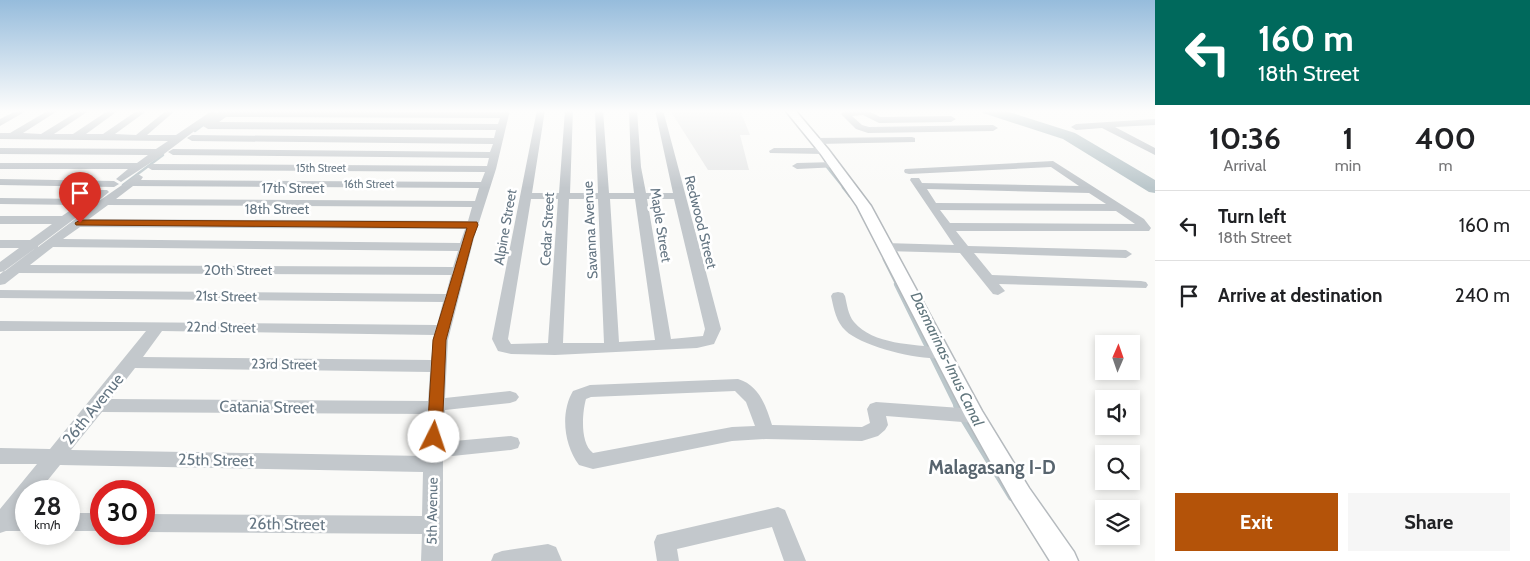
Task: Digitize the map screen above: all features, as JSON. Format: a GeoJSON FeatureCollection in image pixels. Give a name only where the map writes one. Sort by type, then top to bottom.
{"type":"FeatureCollection","features":[{"type":"Feature","properties":{"kind":"main road"},"geometry":{"type":"LineString","coordinates":[[812,136],[864,206],[940,353],[975,416],[1021,495],[1065,561]]}},
{"type":"Feature","properties":{"kind":"street"},"geometry":{"type":"LineString","coordinates":[[18,136],[179,138]]}},
{"type":"Feature","properties":{"kind":"street"},"geometry":{"type":"LineString","coordinates":[[0,281],[5,266],[138,166],[182,136]]}},
{"type":"Feature","properties":{"kind":"street"},"geometry":{"type":"LineString","coordinates":[[5,266],[51,243],[192,138],[230,136]]}},
{"type":"Feature","properties":{"kind":"street","name":"5th Avenue"},"geometry":{"type":"LineString","coordinates":[[432,561],[433,457],[440,340],[465,247],[491,169],[499,136]]}},
{"type":"Feature","properties":{"kind":"street","name":"Alpine Street"},"geometry":{"type":"LineString","coordinates":[[536,136],[500,339],[504,347],[511,349],[555,350]]}},
{"type":"Feature","properties":{"kind":"street","name":"Cedar Street"},"geometry":{"type":"LineString","coordinates":[[555,350],[567,136]]}},
{"type":"Feature","properties":{"kind":"street","name":"Savanna Avenue"},"geometry":{"type":"LineString","coordinates":[[600,136],[612,348]]}},
{"type":"Feature","properties":{"kind":"street","name":"Maple Street"},"geometry":{"type":"LineString","coordinates":[[634,136],[636,167],[664,345]]}},
{"type":"Feature","properties":{"kind":"street","name":"Redwood Street"},"geometry":{"type":"LineString","coordinates":[[664,345],[710,340],[713,329],[678,196],[665,136]]}},
{"type":"Feature","properties":{"kind":"street"},"geometry":{"type":"LineString","coordinates":[[1126,136],[1155,152]]}},
{"type":"Feature","properties":{"kind":"street"},"geometry":{"type":"LineString","coordinates":[[774,151],[912,140]]}},
{"type":"Feature","properties":{"kind":"street"},"geometry":{"type":"LineString","coordinates":[[0,150],[160,152]]}},
{"type":"Feature","properties":{"kind":"street"},"geometry":{"type":"LineString","coordinates":[[173,152],[495,155]]}},
{"type":"Feature","properties":{"kind":"street"},"geometry":{"type":"LineString","coordinates":[[946,227],[1145,228],[1140,222],[1053,164],[909,171],[946,227],[998,292]]}},
{"type":"Feature","properties":{"kind":"street"},"geometry":{"type":"LineString","coordinates":[[797,166],[834,165]]}},
{"type":"Feature","properties":{"kind":"street"},"geometry":{"type":"LineString","coordinates":[[0,166],[138,166]]}},
{"type":"Feature","properties":{"kind":"street","name":"15th Street"},"geometry":{"type":"LineString","coordinates":[[152,167],[491,169]]}},
{"type":"Feature","properties":{"kind":"street"},"geometry":{"type":"LineString","coordinates":[[0,182],[114,184]]}},
{"type":"Feature","properties":{"kind":"street","name":"16th Street"},"geometry":{"type":"LineString","coordinates":[[132,183],[486,185]]}},
{"type":"Feature","properties":{"kind":"street"},"geometry":{"type":"LineString","coordinates":[[919,186],[1093,190]]}},
{"type":"Feature","properties":{"kind":"street"},"geometry":{"type":"LineString","coordinates":[[526,196],[678,196]]}},
{"type":"Feature","properties":{"kind":"street"},"geometry":{"type":"LineString","coordinates":[[0,201],[91,202]]}},
{"type":"Feature","properties":{"kind":"street","name":"17th Street"},"geometry":{"type":"LineString","coordinates":[[106,202],[480,204]]}},
{"type":"Feature","properties":{"kind":"street"},"geometry":{"type":"LineString","coordinates":[[932,206],[1119,208]]}},
{"type":"Feature","properties":{"kind":"street"},"geometry":{"type":"LineString","coordinates":[[0,220],[65,220]]}},
{"type":"Feature","properties":{"kind":"street","name":"18th Street"},"geometry":{"type":"LineString","coordinates":[[80,223],[473,225]]}},
{"type":"Feature","properties":{"kind":"street"},"geometry":{"type":"LineString","coordinates":[[51,243],[465,247]]}},
{"type":"Feature","properties":{"kind":"street"},"geometry":{"type":"LineString","coordinates":[[0,244],[33,244]]}},
{"type":"Feature","properties":{"kind":"street"},"geometry":{"type":"LineString","coordinates":[[885,248],[1126,254]]}},
{"type":"Feature","properties":{"kind":"street","name":"20th Street"},"geometry":{"type":"LineString","coordinates":[[5,266],[459,272]]}},
{"type":"Feature","properties":{"kind":"street"},"geometry":{"type":"LineString","coordinates":[[988,279],[1140,286]]}},
{"type":"Feature","properties":{"kind":"street","name":"21st Street"},"geometry":{"type":"LineString","coordinates":[[0,294],[451,298]]}},
{"type":"Feature","properties":{"kind":"street"},"geometry":{"type":"LineString","coordinates":[[838,296],[844,320],[851,329],[864,337],[884,344],[940,353]]}},
{"type":"Feature","properties":{"kind":"street","name":"22nd Street"},"geometry":{"type":"LineString","coordinates":[[0,326],[443,330]]}},
{"type":"Feature","properties":{"kind":"street","name":"26th Avenue"},"geometry":{"type":"LineString","coordinates":[[35,480],[97,405],[158,326]]}},
{"type":"Feature","properties":{"kind":"street"},"geometry":{"type":"LineString","coordinates":[[555,350],[664,345]]}},
{"type":"Feature","properties":{"kind":"street","name":"23rd Street"},"geometry":{"type":"LineString","coordinates":[[131,362],[438,366]]}},
{"type":"Feature","properties":{"kind":"street"},"geometry":{"type":"LineString","coordinates":[[766,432],[752,396],[746,389],[738,386],[590,391],[579,395],[575,402],[574,424],[579,452],[586,460],[593,461],[732,434],[766,432],[862,434],[872,431],[879,425],[876,409],[975,416]]}},
{"type":"Feature","properties":{"kind":"street","name":"Catania Street"},"geometry":{"type":"LineString","coordinates":[[97,405],[436,407],[510,397]]}},
{"type":"Feature","properties":{"kind":"street","name":"25th Street"},"geometry":{"type":"LineString","coordinates":[[0,456],[433,457],[511,443]]}},
{"type":"Feature","properties":{"kind":"street","name":"26th Avenue"},"geometry":{"type":"LineString","coordinates":[[1,523],[15,505]]}},
{"type":"Feature","properties":{"kind":"street"},"geometry":{"type":"LineString","coordinates":[[668,561],[665,542],[778,516],[795,561]]}},
{"type":"Feature","properties":{"kind":"street"},"geometry":{"type":"LineString","coordinates":[[1,523],[15,522]]}},
{"type":"Feature","properties":{"kind":"street","name":"26th Street"},"geometry":{"type":"LineString","coordinates":[[155,523],[431,525]]}},
{"type":"Feature","properties":{"kind":"street"},"geometry":{"type":"LineString","coordinates":[[502,561],[548,554],[552,561]]}},
{"type":"Feature","properties":{"kind":"shaded area"},"geometry":{"type":"Polygon","coordinates":[[[687,136],[740,136],[749,170],[708,170],[687,136]]]}},
{"type":"Feature","properties":{"kind":"waterway"},"geometry":{"type":"LineString","coordinates":[[1069,136],[1155,188]]}},
{"type":"Feature","properties":{"kind":"waterway"},"geometry":{"type":"LineString","coordinates":[[123,185],[163,155]]}},
{"type":"Feature","properties":{"kind":"waterway","name":"Dasmarinas-Imus Canal"},"geometry":{"type":"LineString","coordinates":[[827,167],[844,188]]}},
{"type":"Feature","properties":{"kind":"waterway","name":"Dasmarinas-Imus Canal"},"geometry":{"type":"LineString","coordinates":[[843,187],[850,196]]}},
{"type":"Feature","properties":{"kind":"waterway","name":"Dasmarinas-Imus Canal"},"geometry":{"type":"LineString","coordinates":[[884,259],[897,285]]}},
{"type":"Feature","properties":{"kind":"waterway","name":"Dasmarinas-Imus Canal"},"geometry":{"type":"LineString","coordinates":[[896,284],[957,408]]}},
{"type":"Feature","properties":{"kind":"waterway","name":"Dasmarinas-Imus Canal"},"geometry":{"type":"LineString","coordinates":[[957,408],[959,412]]}},
{"type":"Feature","properties":{"kind":"waterway","name":"Dasmarinas-Imus Canal"},"geometry":{"type":"LineString","coordinates":[[962,418],[1011,498]]}},
{"type":"Feature","properties":{"kind":"district","name":"Malagasang I-D"},"geometry":{"type":"Point","coordinates":[992,467]}},
{"type":"Feature","properties":{"kind":"route"},"geometry":{"type":"LineString","coordinates":[[80,223],[473,225],[440,340],[434,437]]}}]}
